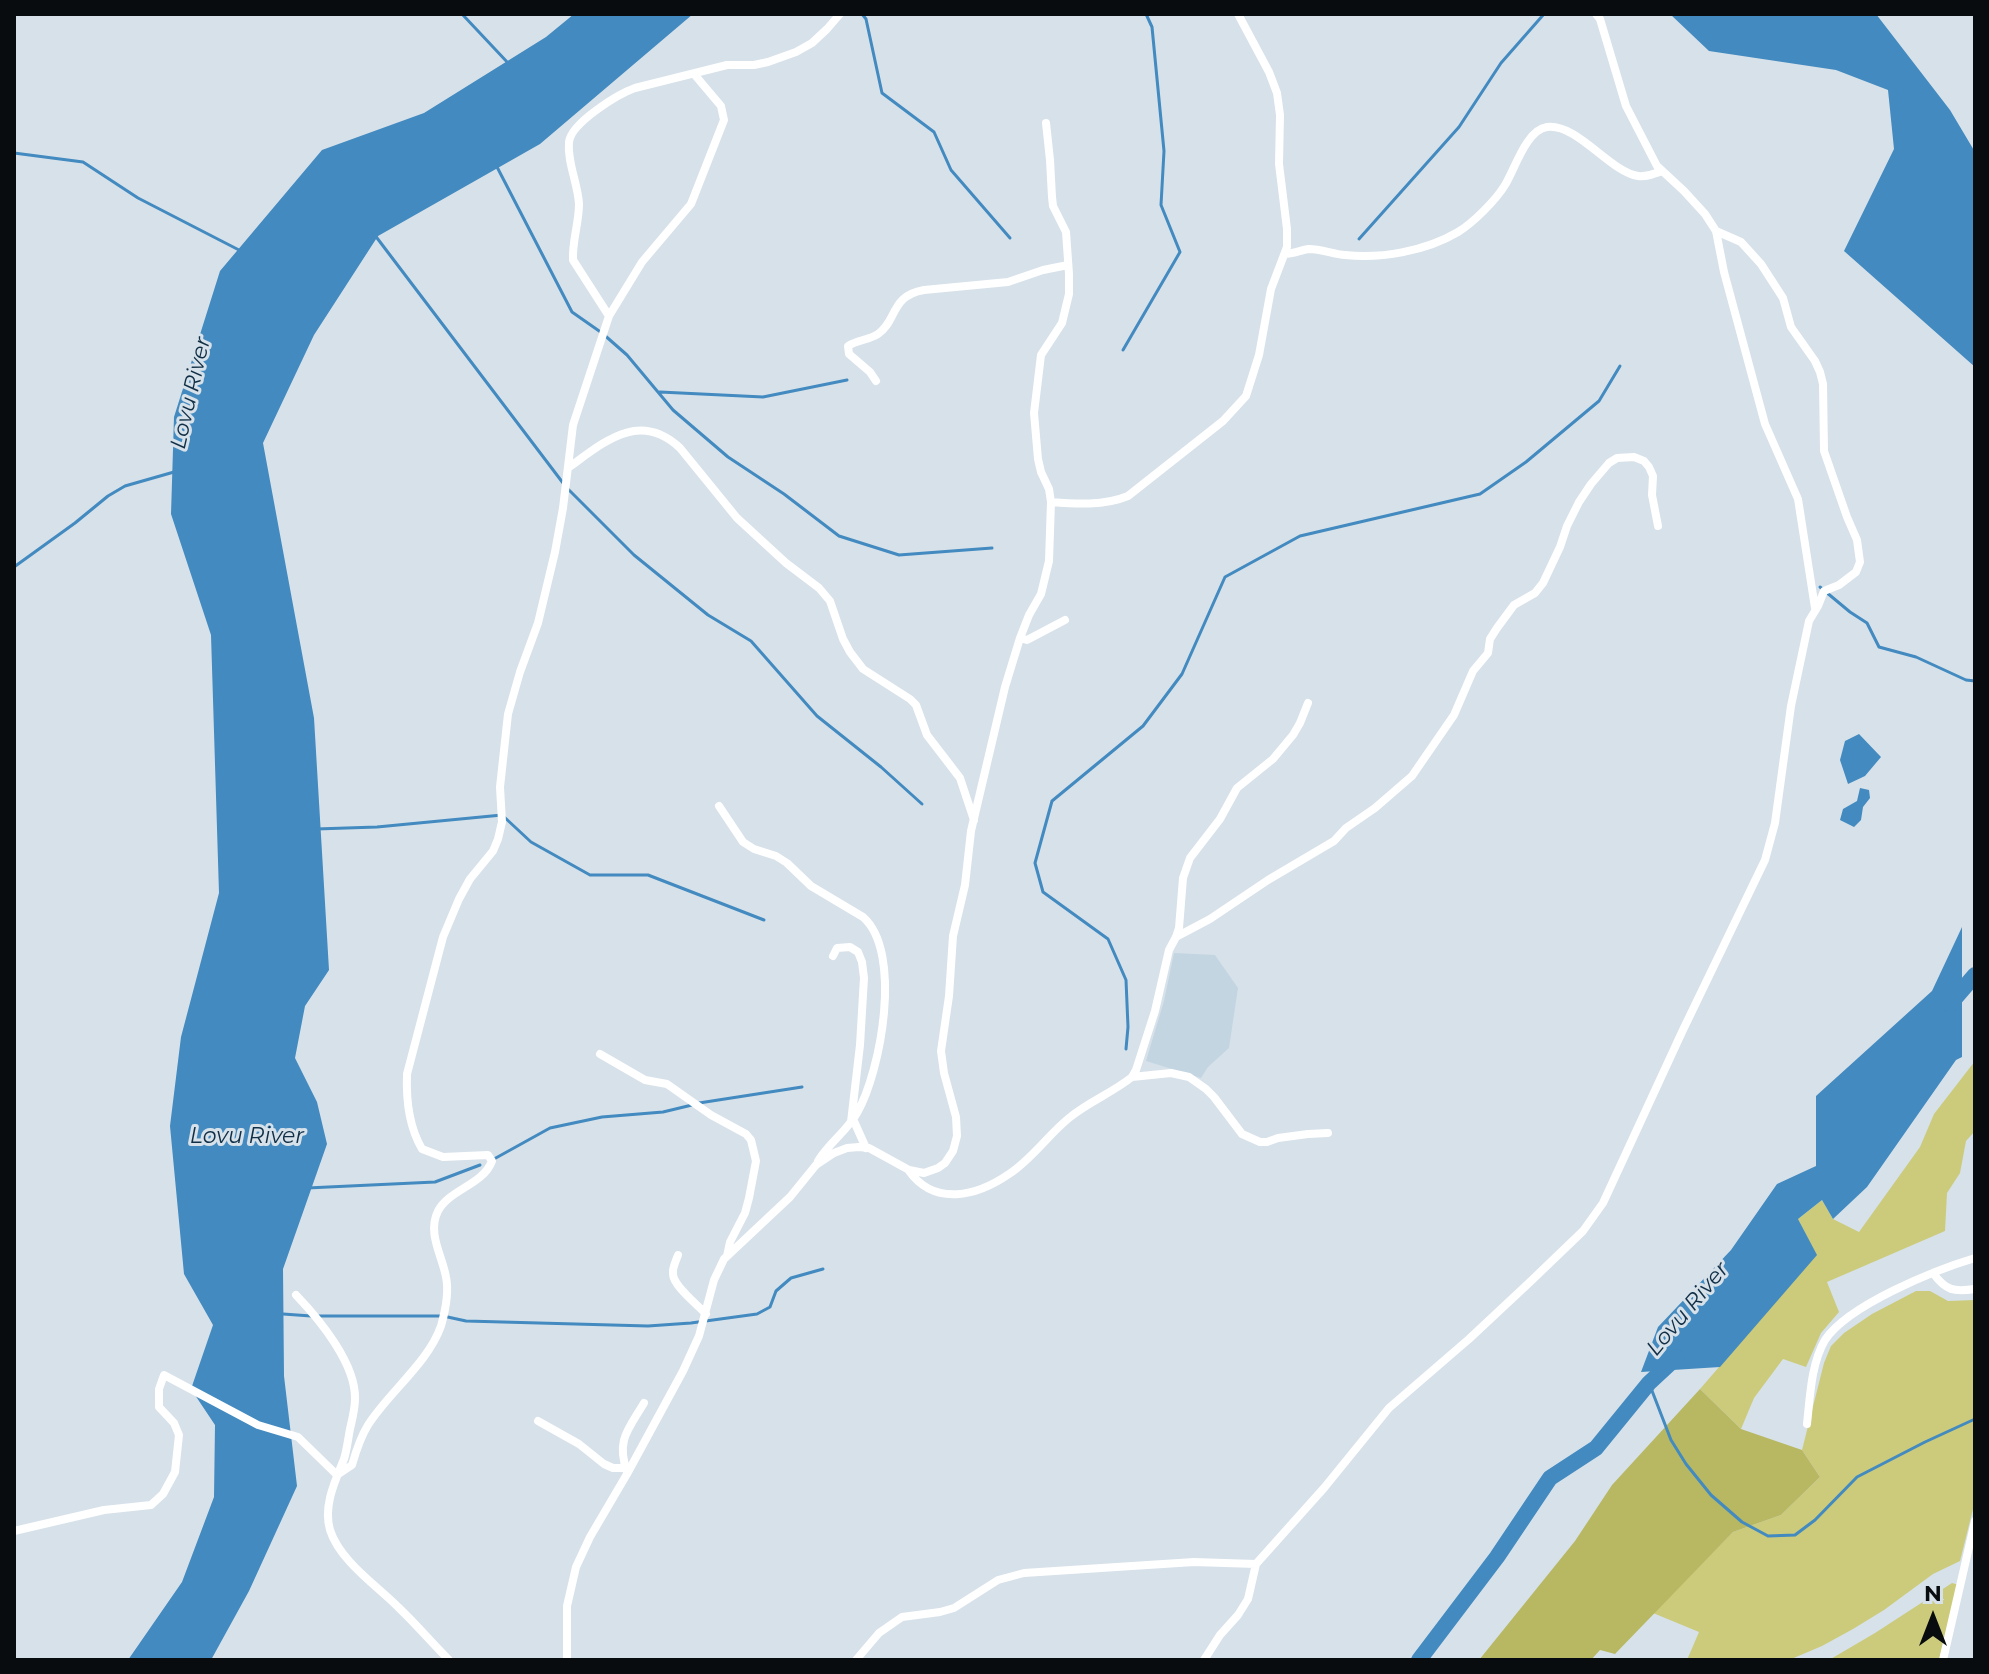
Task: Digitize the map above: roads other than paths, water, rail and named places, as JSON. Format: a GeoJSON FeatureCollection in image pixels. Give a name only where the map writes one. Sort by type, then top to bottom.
{"type":"FeatureCollection","features":[{"type":"Feature","properties":{"kind":"street"},"geometry":{"type":"LineString","coordinates":[[609,316],[573,260],[579,209],[569,152],[570,137],[580,124],[624,92],[727,65],[768,62],[796,52],[812,43],[840,14]]}},
{"type":"Feature","properties":{"kind":"street"},"geometry":{"type":"LineString","coordinates":[[1051,502],[1100,502],[1128,496],[1223,421],[1246,396],[1259,355],[1271,289],[1288,240],[1279,164],[1277,93],[1238,14]]}},
{"type":"Feature","properties":{"kind":"street"},"geometry":{"type":"LineString","coordinates":[[1596,14],[1626,106],[1662,171],[1705,214],[1716,231],[1765,424],[1798,499],[1815,610]]}},
{"type":"Feature","properties":{"kind":"street"},"geometry":{"type":"LineString","coordinates":[[337,1475],[352,1465],[369,1423],[428,1350],[440,1328],[447,1280],[436,1245],[435,1221],[441,1206],[485,1173],[492,1161],[488,1155],[443,1157],[422,1149],[415,1137],[410,1114],[407,1074],[443,937],[470,879],[493,851],[498,839],[502,822],[501,774],[508,714],[538,623],[555,552],[573,425],[609,316],[642,262],[691,204],[724,120],[721,106],[694,74]]}},
{"type":"Feature","properties":{"kind":"street"},"geometry":{"type":"LineString","coordinates":[[816,1165],[847,1148],[866,1148],[909,1170],[924,1173],[938,1168],[950,1157],[957,1136],[956,1117],[942,1065],[941,1043],[949,996],[953,936],[965,885],[974,820],[1005,687],[1020,638],[1045,581],[1049,561],[1051,502],[1038,459],[1034,413],[1041,355],[1062,323],[1067,307],[1068,265],[1066,232],[1053,206],[1046,123]]}},
{"type":"Feature","properties":{"kind":"street"},"geometry":{"type":"LineString","coordinates":[[1285,254],[1309,249],[1344,255],[1382,256],[1412,250],[1455,234],[1499,192],[1522,150],[1543,127],[1564,130],[1637,176],[1662,171]]}},
{"type":"Feature","properties":{"kind":"street"},"geometry":{"type":"LineString","coordinates":[[1204,1660],[1248,1599],[1256,1564],[1324,1488],[1389,1408],[1531,1281],[1583,1231],[1603,1203],[1765,860],[1775,823],[1791,706],[1809,621],[1824,591],[1839,585],[1856,572],[1860,562],[1857,540],[1824,451],[1823,384],[1815,361],[1791,327],[1783,298],[1761,264],[1741,242],[1716,231]]}},
{"type":"Feature","properties":{"kind":"street"},"geometry":{"type":"LineString","coordinates":[[876,381],[849,354],[848,346],[882,331],[907,295],[915,291],[1008,282],[1068,265]]}},
{"type":"Feature","properties":{"kind":"street"},"geometry":{"type":"LineString","coordinates":[[568,468],[609,439],[626,433],[651,431],[669,438],[737,518],[825,595],[843,639],[863,669],[916,705],[927,735],[960,778],[974,820]]}},
{"type":"Feature","properties":{"kind":"street"},"geometry":{"type":"LineString","coordinates":[[1176,937],[1334,841],[1412,776],[1454,715],[1470,677],[1488,653],[1490,639],[1499,624],[1514,605],[1535,593],[1543,583],[1579,502],[1609,463],[1617,458],[1634,457],[1649,467],[1653,476],[1652,495],[1658,526]]}},
{"type":"Feature","properties":{"kind":"street"},"geometry":{"type":"LineString","coordinates":[[1020,638],[1027,640],[1065,620]]}},
{"type":"Feature","properties":{"kind":"street"},"geometry":{"type":"LineString","coordinates":[[909,1170],[918,1183],[933,1191],[961,1195],[976,1190],[1009,1174],[1066,1120],[1132,1077],[1155,1011],[1169,950],[1176,937],[1183,878],[1190,858],[1220,819],[1237,788],[1273,759],[1293,735],[1308,703]]}},
{"type":"Feature","properties":{"kind":"street"},"geometry":{"type":"LineString","coordinates":[[567,1660],[567,1606],[576,1567],[683,1371],[699,1336],[719,1267],[790,1197],[852,1121],[876,1066],[884,1008],[882,954],[875,930],[854,910],[811,886],[787,863],[743,842],[719,806]]}},
{"type":"Feature","properties":{"kind":"street"},"geometry":{"type":"LineString","coordinates":[[833,956],[837,948],[850,947],[858,952],[863,967],[860,1045],[852,1121],[866,1148]]}},
{"type":"Feature","properties":{"kind":"street"},"geometry":{"type":"LineString","coordinates":[[600,1054],[645,1080],[667,1084],[751,1140],[756,1161],[749,1198],[727,1256]]}},
{"type":"Feature","properties":{"kind":"street"},"geometry":{"type":"LineString","coordinates":[[1132,1077],[1171,1073],[1189,1077],[1214,1097],[1242,1134],[1260,1142],[1328,1133]]}},
{"type":"Feature","properties":{"kind":"street"},"geometry":{"type":"LineString","coordinates":[[678,1255],[674,1279],[706,1314]]}},
{"type":"Feature","properties":{"kind":"street"},"geometry":{"type":"LineString","coordinates":[[1807,1424],[1818,1357],[1827,1338],[1843,1321],[1933,1273],[1975,1258]]}},
{"type":"Feature","properties":{"kind":"street"},"geometry":{"type":"LineString","coordinates":[[1933,1273],[1948,1288],[1975,1289]]}},
{"type":"Feature","properties":{"kind":"street"},"geometry":{"type":"LineString","coordinates":[[296,1295],[343,1356],[353,1384],[355,1399],[346,1453],[332,1489],[328,1512],[329,1528],[336,1545],[449,1660]]}},
{"type":"Feature","properties":{"kind":"street"},"geometry":{"type":"LineString","coordinates":[[14,1531],[104,1510],[151,1505],[163,1494],[175,1472],[179,1435],[174,1423],[159,1407],[159,1389],[164,1375],[258,1425],[298,1437],[337,1475]]}},
{"type":"Feature","properties":{"kind":"street"},"geometry":{"type":"LineString","coordinates":[[626,1471],[623,1440],[644,1403]]}},
{"type":"Feature","properties":{"kind":"street"},"geometry":{"type":"LineString","coordinates":[[538,1421],[579,1444],[604,1464],[626,1471]]}},
{"type":"Feature","properties":{"kind":"street"},"geometry":{"type":"LineString","coordinates":[[1943,1660],[1975,1521]]}},
{"type":"Feature","properties":{"kind":"street"},"geometry":{"type":"LineString","coordinates":[[856,1660],[879,1633],[902,1617],[954,1608],[987,1586],[1011,1576],[1171,1563],[1256,1564]]}},
{"type":"Feature","properties":{"kind":"water","name":"Lovu River"},"geometry":{"type":"Polygon","coordinates":[[[574,14],[693,14],[540,144],[378,236],[314,335],[263,443],[314,718],[329,970],[305,1006],[295,1058],[317,1102],[327,1144],[283,1269],[284,1376],[297,1486],[249,1591],[211,1660],[128,1660],[182,1582],[214,1497],[215,1425],[191,1389],[213,1325],[184,1274],[170,1126],[181,1037],[219,893],[211,635],[171,514],[174,417],[220,271],[322,150],[424,113],[546,37],[574,14]]]}},
{"type":"Feature","properties":{"kind":"water"},"geometry":{"type":"Polygon","coordinates":[[[1670,14],[1876,14],[1950,110],[1975,152],[1975,367],[1844,251],[1894,149],[1888,90],[1836,70],[1709,51],[1670,14]]]}},
{"type":"Feature","properties":{"kind":"water"},"geometry":{"type":"Polygon","coordinates":[[[1859,734],[1881,757],[1865,776],[1848,784],[1840,760],[1845,741],[1859,734]]]}},
{"type":"Feature","properties":{"kind":"water"},"geometry":{"type":"Polygon","coordinates":[[[1860,788],[1869,790],[1870,798],[1863,807],[1861,820],[1854,827],[1840,820],[1843,809],[1857,801],[1860,788]]]}},
{"type":"Feature","properties":{"kind":"water"},"geometry":{"type":"Polygon","coordinates":[[[1962,927],[1962,1057],[1956,1060],[1867,1187],[1833,1219],[1822,1200],[1798,1219],[1817,1255],[1720,1367],[1641,1372],[1658,1327],[1731,1250],[1777,1184],[1816,1166],[1816,1096],[1932,991],[1962,927]]]}},
{"type":"Feature","properties":{"kind":"waterway"},"geometry":{"type":"LineString","coordinates":[[462,14],[509,64]]}},
{"type":"Feature","properties":{"kind":"waterway"},"geometry":{"type":"LineString","coordinates":[[862,14],[866,19],[882,93],[934,132],[951,170],[1010,238]]}},
{"type":"Feature","properties":{"kind":"waterway"},"geometry":{"type":"LineString","coordinates":[[1123,350],[1180,252],[1161,205],[1164,151],[1152,27],[1146,14]]}},
{"type":"Feature","properties":{"kind":"waterway"},"geometry":{"type":"LineString","coordinates":[[1359,239],[1459,127],[1501,63],[1544,14]]}},
{"type":"Feature","properties":{"kind":"waterway"},"geometry":{"type":"LineString","coordinates":[[14,153],[83,162],[138,198],[239,250]]}},
{"type":"Feature","properties":{"kind":"waterway"},"geometry":{"type":"LineString","coordinates":[[496,165],[572,312],[627,355],[673,410],[728,457],[839,536],[899,555],[992,548]]}},
{"type":"Feature","properties":{"kind":"waterway"},"geometry":{"type":"LineString","coordinates":[[374,234],[563,483]]}},
{"type":"Feature","properties":{"kind":"waterway"},"geometry":{"type":"LineString","coordinates":[[1126,1049],[1126,980],[1108,939],[1043,892],[1035,863],[1052,801],[1143,726],[1182,674],[1225,577],[1300,536],[1480,494],[1526,462],[1599,401],[1620,366]]}},
{"type":"Feature","properties":{"kind":"waterway"},"geometry":{"type":"LineString","coordinates":[[660,392],[763,397],[847,380]]}},
{"type":"Feature","properties":{"kind":"waterway"},"geometry":{"type":"LineString","coordinates":[[14,567],[108,496],[125,486],[174,472]]}},
{"type":"Feature","properties":{"kind":"waterway"},"geometry":{"type":"LineString","coordinates":[[568,489],[634,555],[708,615],[751,641],[817,716],[922,804]]}},
{"type":"Feature","properties":{"kind":"waterway"},"geometry":{"type":"LineString","coordinates":[[1820,587],[1867,623],[1879,647],[1916,657],[1966,680],[1975,681]]}},
{"type":"Feature","properties":{"kind":"waterway"},"geometry":{"type":"LineString","coordinates":[[316,829],[377,827],[502,815],[531,842],[590,875],[648,875],[764,920]]}},
{"type":"Feature","properties":{"kind":"waterway","name":"Lovu River"},"geometry":{"type":"LineString","coordinates":[[1950,1004],[1975,975]]}},
{"type":"Feature","properties":{"kind":"waterway"},"geometry":{"type":"LineString","coordinates":[[699,1103],[802,1087]]}},
{"type":"Feature","properties":{"kind":"waterway"},"geometry":{"type":"LineString","coordinates":[[494,1159],[550,1128],[602,1117],[663,1112],[692,1105]]}},
{"type":"Feature","properties":{"kind":"waterway"},"geometry":{"type":"LineString","coordinates":[[307,1188],[435,1182],[480,1165]]}},
{"type":"Feature","properties":{"kind":"waterway"},"geometry":{"type":"LineString","coordinates":[[319,1316],[443,1316],[466,1321],[648,1326],[691,1323],[757,1314],[770,1307],[776,1291],[791,1278],[823,1269]]}},
{"type":"Feature","properties":{"kind":"waterway"},"geometry":{"type":"LineString","coordinates":[[283,1314],[311,1316]]}},
{"type":"Feature","properties":{"kind":"waterway","name":"Lovu River"},"geometry":{"type":"LineString","coordinates":[[1419,1660],[1497,1557],[1550,1478],[1596,1448],[1649,1383],[1677,1357]]}},
{"type":"Feature","properties":{"kind":"waterway"},"geometry":{"type":"LineString","coordinates":[[1649,1383],[1671,1440],[1686,1464],[1711,1495],[1742,1522],[1768,1536],[1795,1535],[1815,1520],[1857,1477],[1975,1419]]}}]}
